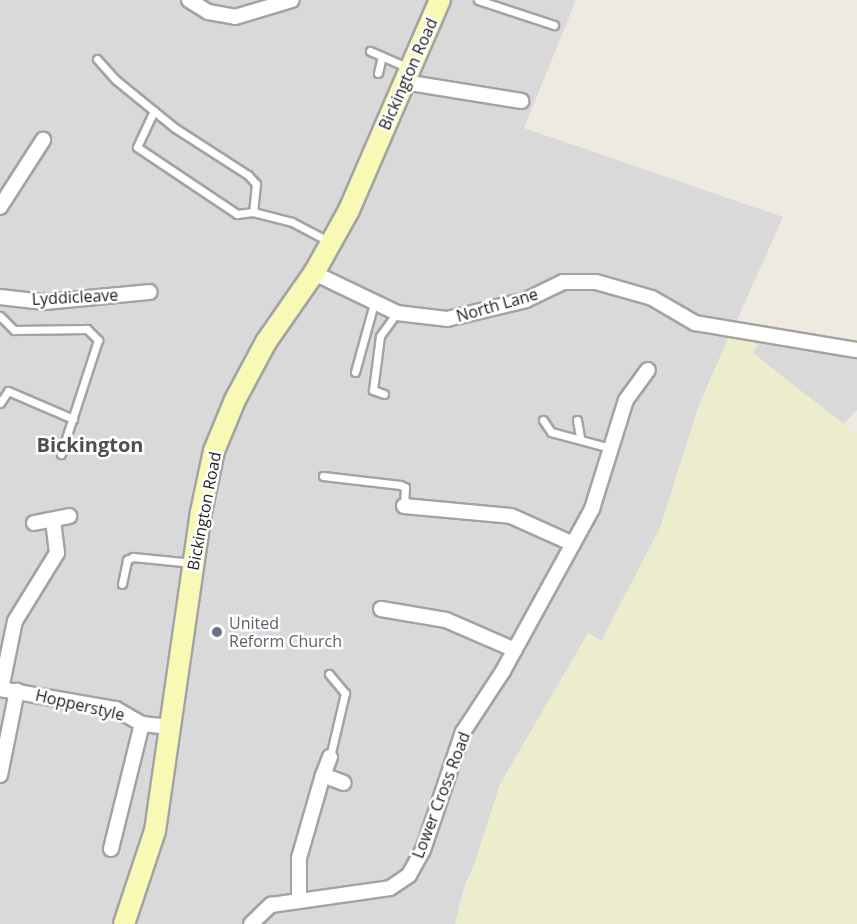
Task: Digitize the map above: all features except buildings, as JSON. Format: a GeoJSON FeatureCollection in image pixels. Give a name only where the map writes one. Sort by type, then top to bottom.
{"type":"FeatureCollection","features":[{"type":"Feature","properties":{"kind":"main road","name":"Bickington Road"},"geometry":{"type":"LineString","coordinates":[[124,924],[154,831],[193,563],[214,451],[235,400],[266,342],[314,273],[331,242],[440,0]]}},
{"type":"Feature","properties":{"kind":"street"},"geometry":{"type":"LineString","coordinates":[[189,0],[208,12],[235,17],[292,0]]}},
{"type":"Feature","properties":{"kind":"street"},"geometry":{"type":"LineString","coordinates":[[407,76],[521,101]]}},
{"type":"Feature","properties":{"kind":"street"},"geometry":{"type":"LineString","coordinates":[[0,207],[43,140]]}},
{"type":"Feature","properties":{"kind":"street","name":"North Lane"},"geometry":{"type":"LineString","coordinates":[[314,273],[397,313],[447,319],[526,300],[563,282],[596,282],[652,298],[695,323],[857,350]]}},
{"type":"Feature","properties":{"kind":"street","name":"Lyddicleave"},"geometry":{"type":"LineString","coordinates":[[0,297],[44,302],[150,292]]}},
{"type":"Feature","properties":{"kind":"street","name":"Lower Cross Road"},"geometry":{"type":"LineString","coordinates":[[251,924],[271,905],[299,898],[390,888],[409,875],[423,850],[463,732],[515,650],[592,509],[626,400],[648,369]]}},
{"type":"Feature","properties":{"kind":"street"},"geometry":{"type":"LineString","coordinates":[[404,506],[511,516],[573,544]]}},
{"type":"Feature","properties":{"kind":"street"},"geometry":{"type":"LineString","coordinates":[[34,523],[53,522],[69,516]]}},
{"type":"Feature","properties":{"kind":"street"},"geometry":{"type":"LineString","coordinates":[[1,689],[15,621],[57,553],[53,522]]}},
{"type":"Feature","properties":{"kind":"street"},"geometry":{"type":"LineString","coordinates":[[381,609],[446,620],[515,650]]}},
{"type":"Feature","properties":{"kind":"street","name":"Hopperstyle"},"geometry":{"type":"LineString","coordinates":[[1,689],[116,710],[142,724],[170,727]]}},
{"type":"Feature","properties":{"kind":"street","name":"Hopperstyle"},"geometry":{"type":"LineString","coordinates":[[0,775],[17,691]]}},
{"type":"Feature","properties":{"kind":"street","name":"Hopperstyle"},"geometry":{"type":"LineString","coordinates":[[111,849],[142,724]]}},
{"type":"Feature","properties":{"kind":"street"},"geometry":{"type":"LineString","coordinates":[[299,898],[299,858],[330,757]]}},
{"type":"Feature","properties":{"kind":"street"},"geometry":{"type":"LineString","coordinates":[[323,775],[344,783]]}},
{"type":"Feature","properties":{"kind":"lane"},"geometry":{"type":"LineString","coordinates":[[478,0],[554,25]]}},
{"type":"Feature","properties":{"kind":"lane"},"geometry":{"type":"LineString","coordinates":[[370,51],[382,56],[407,76]]}},
{"type":"Feature","properties":{"kind":"lane"},"geometry":{"type":"LineString","coordinates":[[378,73],[382,56]]}},
{"type":"Feature","properties":{"kind":"lane"},"geometry":{"type":"LineString","coordinates":[[97,58],[154,111],[248,175],[256,184],[253,212]]}},
{"type":"Feature","properties":{"kind":"lane"},"geometry":{"type":"LineString","coordinates":[[154,111],[137,147],[237,214],[253,212],[292,222],[331,242]]}},
{"type":"Feature","properties":{"kind":"lane"},"geometry":{"type":"LineString","coordinates":[[355,372],[374,303]]}},
{"type":"Feature","properties":{"kind":"lane"},"geometry":{"type":"LineString","coordinates":[[384,394],[373,390],[380,336],[397,313]]}},
{"type":"Feature","properties":{"kind":"lane"},"geometry":{"type":"LineString","coordinates":[[0,316],[14,330],[87,329],[96,335],[98,340],[61,454]]}},
{"type":"Feature","properties":{"kind":"lane"},"geometry":{"type":"LineString","coordinates":[[0,404],[9,391],[36,407],[73,419]]}},
{"type":"Feature","properties":{"kind":"lane"},"geometry":{"type":"LineString","coordinates":[[543,420],[551,432],[580,437],[610,448]]}},
{"type":"Feature","properties":{"kind":"lane"},"geometry":{"type":"LineString","coordinates":[[577,420],[580,437]]}},
{"type":"Feature","properties":{"kind":"lane"},"geometry":{"type":"LineString","coordinates":[[323,476],[400,485],[405,487],[404,506]]}},
{"type":"Feature","properties":{"kind":"lane"},"geometry":{"type":"LineString","coordinates":[[122,584],[127,560],[133,557],[193,563]]}},
{"type":"Feature","properties":{"kind":"lane"},"geometry":{"type":"LineString","coordinates":[[330,674],[345,693],[330,757]]}},
{"type":"Feature","properties":{"kind":"shaded area"},"geometry":{"type":"Polygon","coordinates":[[[0,0],[576,0],[524,128],[783,217],[699,405],[660,528],[601,641],[588,633],[465,884],[455,924],[0,924],[0,0]]]}},
{"type":"Feature","properties":{"kind":"shaded area"},"geometry":{"type":"Polygon","coordinates":[[[741,334],[857,355],[857,410],[842,426],[752,352],[741,334]]]}},
{"type":"Feature","properties":{"kind":"green space"},"geometry":{"type":"Polygon","coordinates":[[[730,334],[741,334],[758,345],[752,353],[857,434],[857,924],[455,924],[500,784],[588,633],[602,641],[660,528],[699,405],[730,334]]]}},
{"type":"Feature","properties":{"kind":"place","name":"United Reform Church"},"geometry":{"type":"Point","coordinates":[217,632]}},
{"type":"Feature","properties":{"kind":"district","name":"Bickington"},"geometry":{"type":"Point","coordinates":[90,444]}}]}
